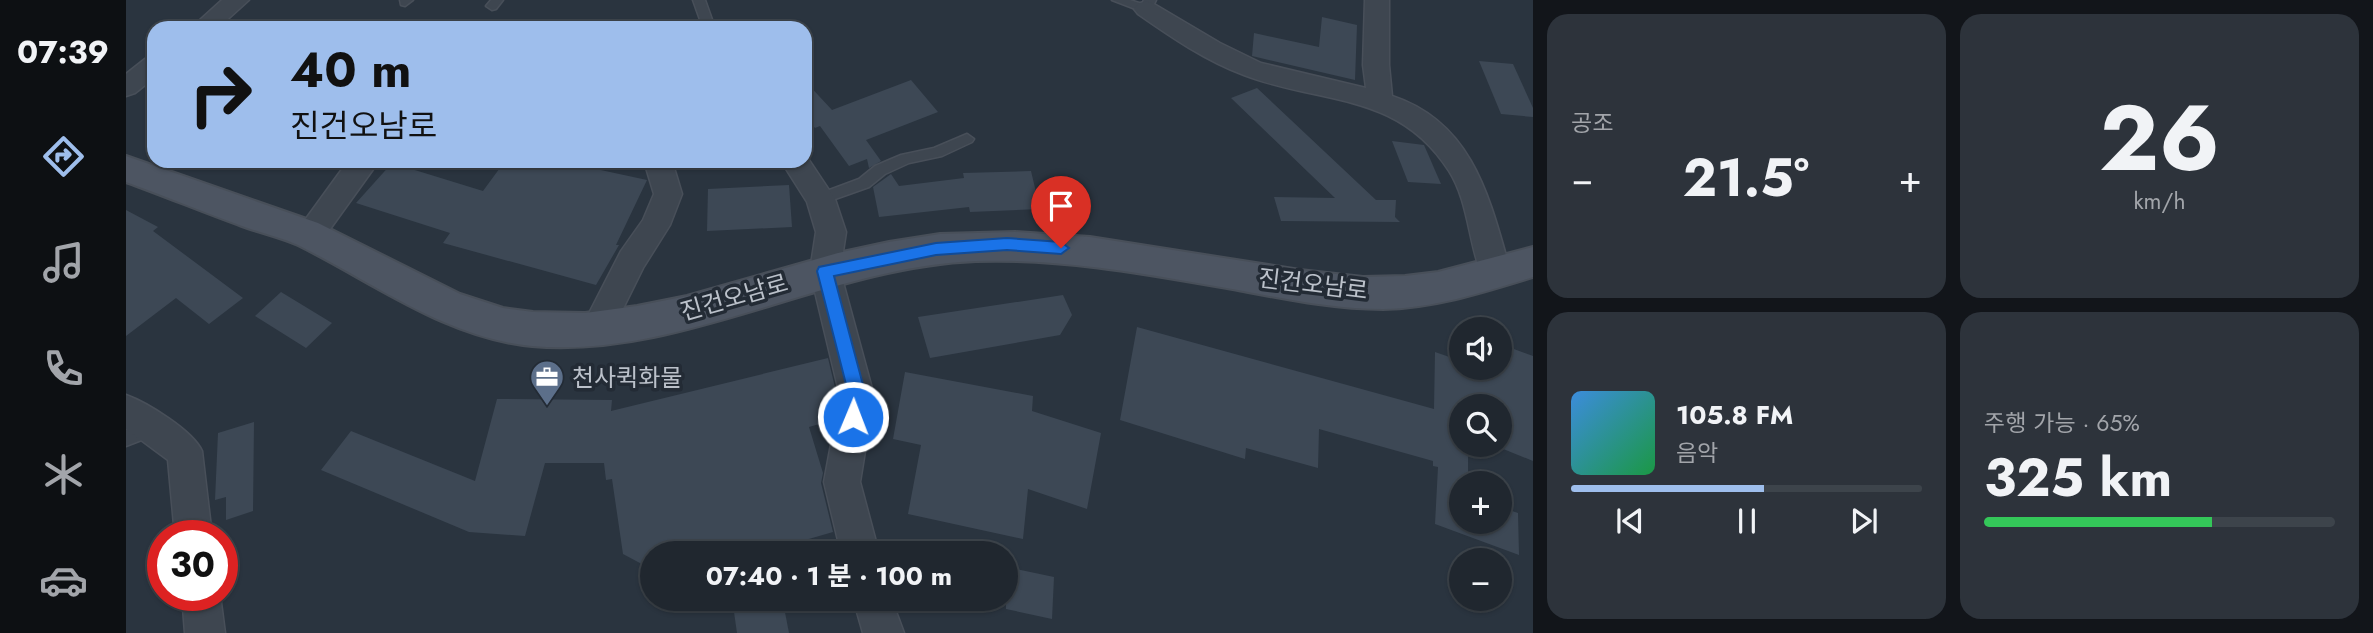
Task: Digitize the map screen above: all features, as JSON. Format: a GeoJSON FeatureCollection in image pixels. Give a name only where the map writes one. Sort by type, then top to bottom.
{"type":"FeatureCollection","features":[{"type":"Feature","properties":{"kind":"main road","name":"진건오남로"},"geometry":{"type":"LineString","coordinates":[[126,169],[310,235],[445,304],[487,319],[531,329],[597,329],[648,321],[825,271],[936,249],[1007,244],[1061,248],[1346,292],[1404,292],[1496,273],[1533,262]]}},
{"type":"Feature","properties":{"kind":"street"},"geometry":{"type":"LineString","coordinates":[[212,21],[237,0]]}},
{"type":"Feature","properties":{"kind":"street"},"geometry":{"type":"LineString","coordinates":[[1377,0],[1376,65],[1380,102]]}},
{"type":"Feature","properties":{"kind":"street"},"geometry":{"type":"LineString","coordinates":[[1148,4],[1172,26],[1251,68],[1300,84],[1380,102],[1424,123],[1460,165],[1476,204],[1496,273]]}},
{"type":"Feature","properties":{"kind":"street"},"geometry":{"type":"LineString","coordinates":[[126,87],[147,70]]}},
{"type":"Feature","properties":{"kind":"street"},"geometry":{"type":"LineString","coordinates":[[310,235],[358,168]]}},
{"type":"Feature","properties":{"kind":"street"},"geometry":{"type":"LineString","coordinates":[[597,329],[632,260],[655,225],[668,194],[660,168]]}},
{"type":"Feature","properties":{"kind":"street"},"geometry":{"type":"LineString","coordinates":[[800,168],[821,199],[831,232],[825,271],[857,396],[842,482],[857,541]]}},
{"type":"Feature","properties":{"kind":"street"},"geometry":{"type":"LineString","coordinates":[[134,425],[185,451],[192,520]]}},
{"type":"Feature","properties":{"kind":"street"},"geometry":{"type":"LineString","coordinates":[[203,611],[205,633]]}},
{"type":"Feature","properties":{"kind":"street"},"geometry":{"type":"LineString","coordinates":[[876,611],[884,633]]}},
{"type":"Feature","properties":{"kind":"lane"},"geometry":{"type":"LineString","coordinates":[[699,0],[706,21]]}},
{"type":"Feature","properties":{"kind":"lane"},"geometry":{"type":"LineString","coordinates":[[1118,0],[1148,4]]}},
{"type":"Feature","properties":{"kind":"lane"},"geometry":{"type":"LineString","coordinates":[[821,199],[864,183],[880,170],[906,159],[937,152],[967,139]]}},
{"type":"Feature","properties":{"kind":"building"},"geometry":{"type":"Polygon","coordinates":[[[1322,17],[1357,25],[1355,80],[1252,56],[1254,33],[1319,47],[1322,17]]]}},
{"type":"Feature","properties":{"kind":"building"},"geometry":{"type":"Polygon","coordinates":[[[1479,61],[1513,64],[1533,108],[1533,117],[1501,114],[1479,61]]]}},
{"type":"Feature","properties":{"kind":"building"},"geometry":{"type":"Polygon","coordinates":[[[911,80],[938,112],[866,140],[881,161],[869,168],[867,159],[849,166],[820,126],[815,128],[812,125],[812,89],[832,110],[911,80]]]}},
{"type":"Feature","properties":{"kind":"building"},"geometry":{"type":"Polygon","coordinates":[[[1257,88],[1376,200],[1396,200],[1395,217],[1400,222],[1281,221],[1274,197],[1335,198],[1231,98],[1257,88]]]}},
{"type":"Feature","properties":{"kind":"building"},"geometry":{"type":"Polygon","coordinates":[[[1392,141],[1424,145],[1441,184],[1408,182],[1392,141]]]}},
{"type":"Feature","properties":{"kind":"building"},"geometry":{"type":"Polygon","coordinates":[[[388,168],[408,168],[483,191],[500,168],[591,168],[647,180],[616,245],[619,245],[596,285],[443,243],[450,233],[356,203],[388,168]]]}},
{"type":"Feature","properties":{"kind":"building"},"geometry":{"type":"Polygon","coordinates":[[[1031,171],[1040,209],[970,212],[969,207],[879,217],[873,187],[891,174],[899,186],[964,178],[963,173],[1031,171]]]}},
{"type":"Feature","properties":{"kind":"building"},"geometry":{"type":"Polygon","coordinates":[[[789,185],[792,227],[707,231],[708,189],[789,185]]]}},
{"type":"Feature","properties":{"kind":"building"},"geometry":{"type":"Polygon","coordinates":[[[126,210],[158,227],[153,231],[243,298],[209,324],[176,298],[126,336],[126,210]]]}},
{"type":"Feature","properties":{"kind":"building"},"geometry":{"type":"Polygon","coordinates":[[[281,292],[332,323],[306,348],[255,316],[281,292]]]}},
{"type":"Feature","properties":{"kind":"building"},"geometry":{"type":"Polygon","coordinates":[[[1063,295],[1072,315],[1060,335],[930,358],[918,317],[1063,295]]]}},
{"type":"Feature","properties":{"kind":"building"},"geometry":{"type":"Polygon","coordinates":[[[1137,327],[1434,409],[1435,352],[1449,357],[1449,380],[1512,380],[1512,348],[1533,356],[1533,461],[1512,452],[1512,394],[1449,394],[1449,457],[1468,457],[1468,471],[1449,471],[1449,529],[1435,524],[1438,467],[1433,466],[1433,461],[1319,429],[1318,468],[1246,448],[1245,459],[1120,420],[1137,327]]]}},
{"type":"Feature","properties":{"kind":"building"},"geometry":{"type":"Polygon","coordinates":[[[828,358],[837,396],[833,420],[809,427],[823,473],[821,483],[833,532],[802,541],[640,541],[640,563],[623,554],[612,479],[606,480],[604,463],[545,463],[525,536],[469,532],[321,470],[351,431],[475,481],[497,399],[612,400],[611,411],[828,358]]]}},
{"type":"Feature","properties":{"kind":"building"},"geometry":{"type":"Polygon","coordinates":[[[905,372],[1033,396],[1032,411],[1101,433],[1087,509],[1028,489],[1023,539],[908,514],[921,445],[893,439],[905,372]]]}},
{"type":"Feature","properties":{"kind":"building"},"geometry":{"type":"Polygon","coordinates":[[[254,422],[253,511],[226,520],[226,497],[215,500],[218,433],[254,422]]]}},
{"type":"Feature","properties":{"kind":"building"},"geometry":{"type":"Polygon","coordinates":[[[1512,511],[1518,513],[1519,555],[1512,552],[1512,548],[1500,548],[1462,534],[1512,534],[1512,511]]]}},
{"type":"Feature","properties":{"kind":"building"},"geometry":{"type":"Polygon","coordinates":[[[1018,570],[1054,577],[1052,619],[1015,611],[1018,611],[1018,570]]]}},
{"type":"Feature","properties":{"kind":"building"},"geometry":{"type":"Polygon","coordinates":[[[785,611],[789,633],[737,633],[734,612],[785,611]]]}},
{"type":"Feature","properties":{"kind":"place","name":"천사퀵화물"},"geometry":{"type":"Point","coordinates":[547,407]}},
{"type":"Feature","properties":{"kind":"route"},"geometry":{"type":"LineString","coordinates":[[853,417],[857,396],[825,271],[936,249],[1007,244],[1061,248]]}}]}
